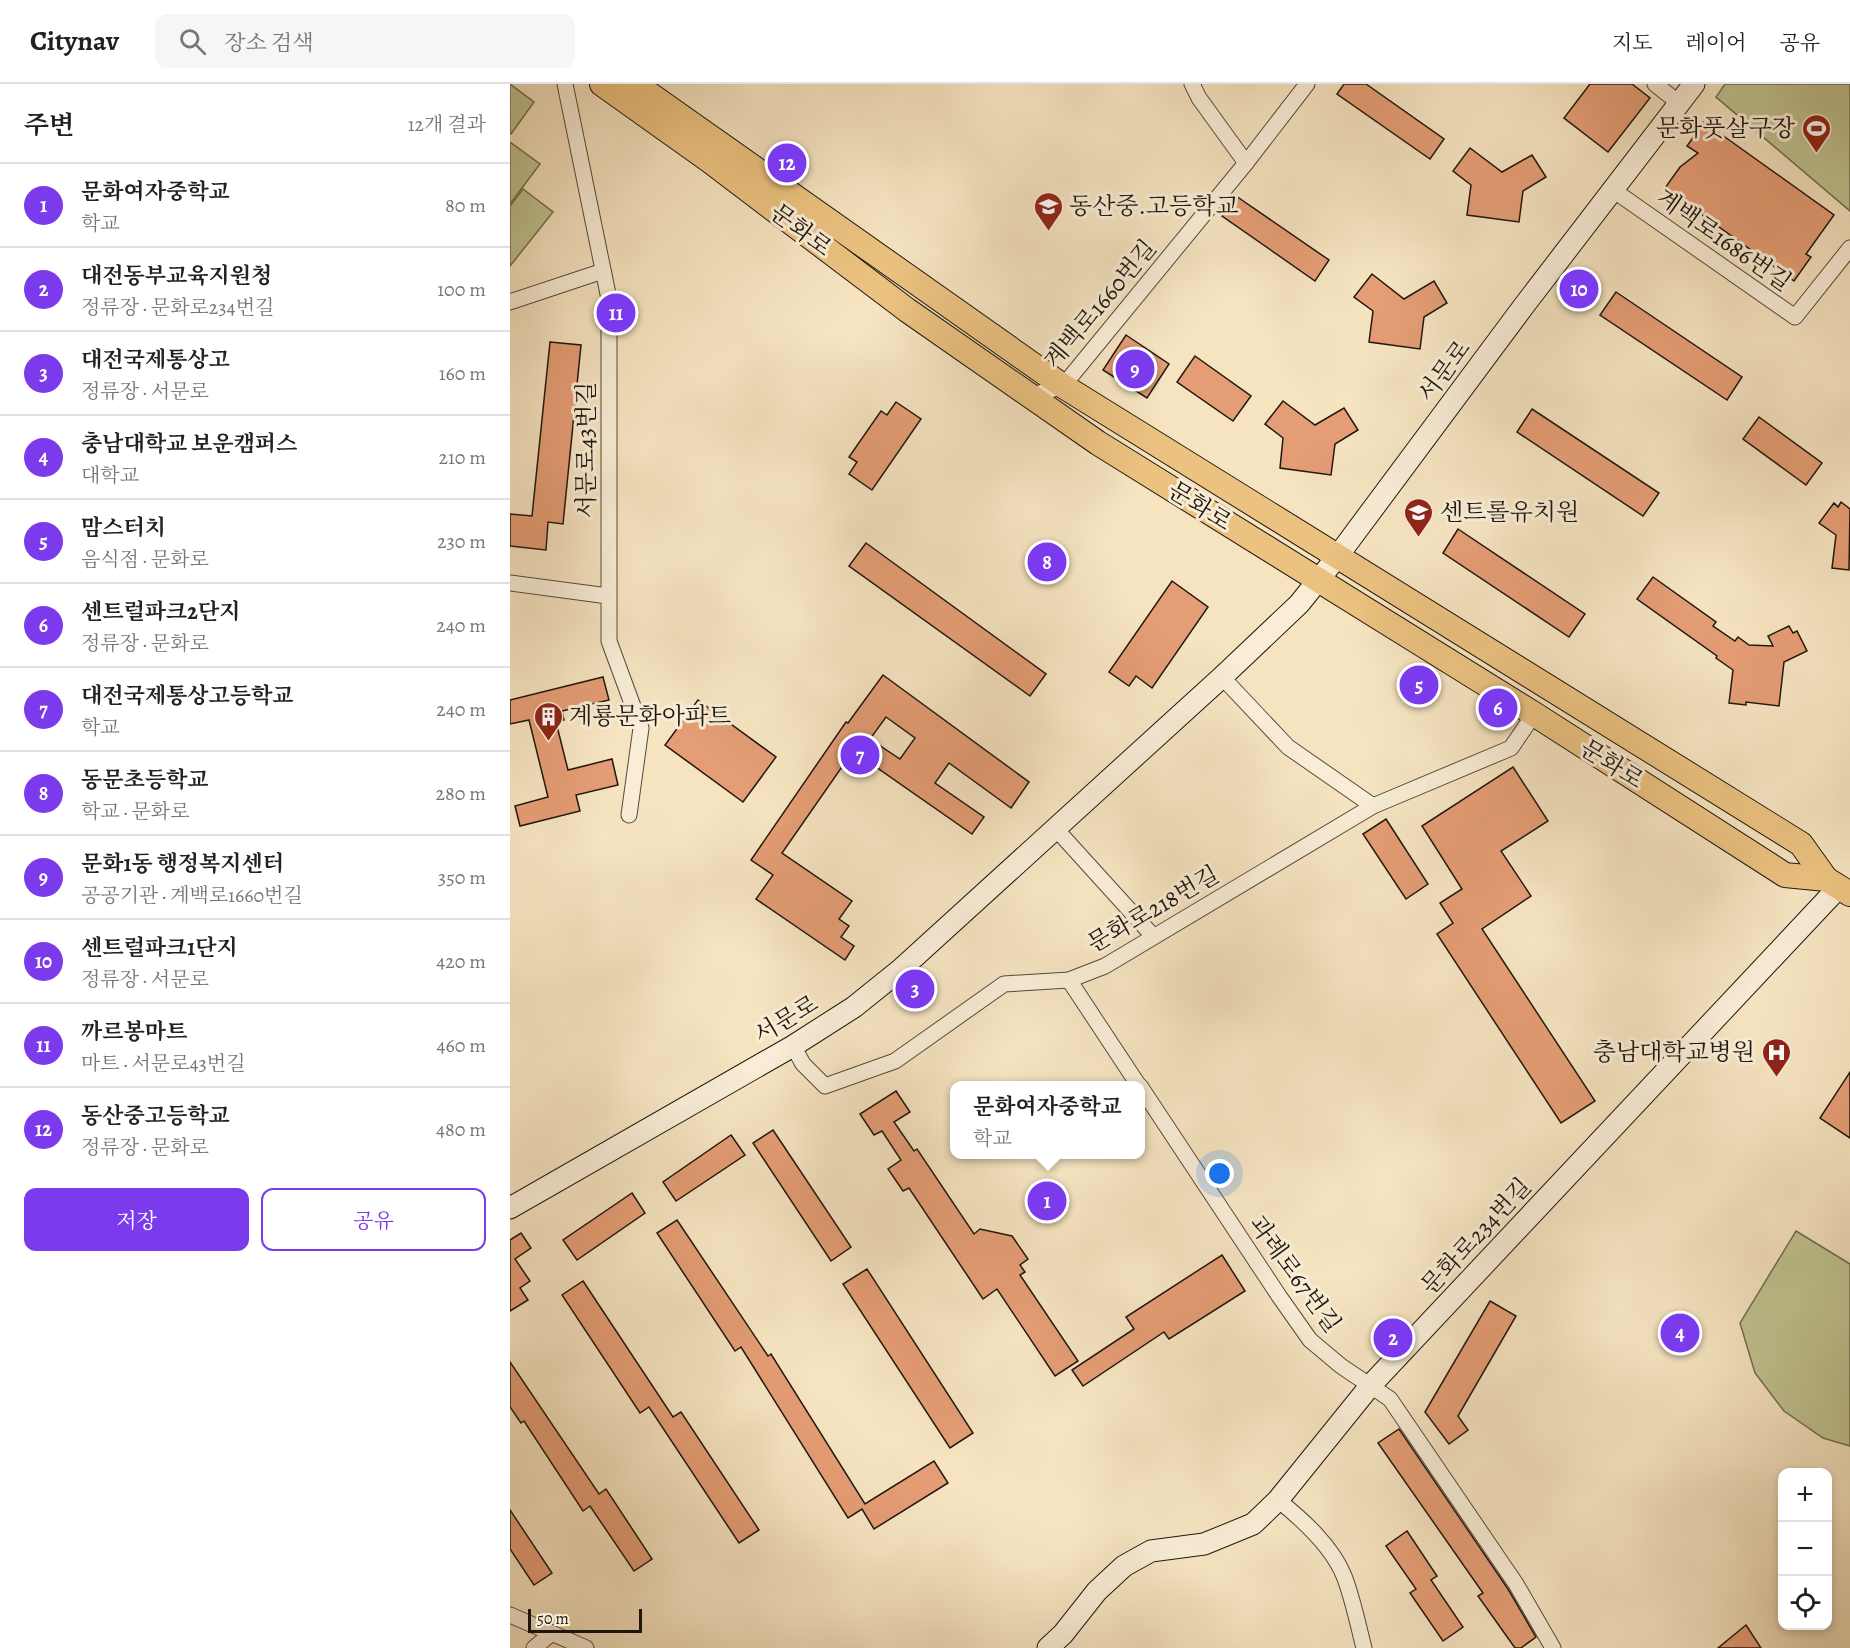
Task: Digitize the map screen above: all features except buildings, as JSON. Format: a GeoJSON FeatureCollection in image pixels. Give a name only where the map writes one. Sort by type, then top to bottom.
{"type":"FeatureCollection","features":[{"type":"Feature","properties":{"kind":"main road"},"geometry":{"type":"LineString","coordinates":[[581,84],[667,145],[696,151]]}},
{"type":"Feature","properties":{"kind":"main road","name":"문화로"},"geometry":{"type":"LineString","coordinates":[[602,84],[658,102],[696,151],[907,310],[1098,443],[1534,714],[1785,874],[1838,887]]}},
{"type":"Feature","properties":{"kind":"main road","name":"문화로"},"geometry":{"type":"LineString","coordinates":[[635,84],[1063,387],[1801,844],[1838,887]]}},
{"type":"Feature","properties":{"kind":"main road","name":"서문로"},"geometry":{"type":"LineString","coordinates":[[510,1208],[793,1046],[854,1007],[900,970],[1056,829],[1299,604],[1338,557],[1694,84]]}},
{"type":"Feature","properties":{"kind":"main road","name":"문화로234번길"},"geometry":{"type":"LineString","coordinates":[[1048,1648],[1063,1634],[1097,1591],[1124,1566],[1151,1551],[1204,1544],[1253,1524],[1278,1500],[1370,1386],[1838,887]]}},
{"type":"Feature","properties":{"kind":"street","name":"서문로43번길"},"geometry":{"type":"LineString","coordinates":[[565,84],[609,299],[609,641],[641,729],[629,814]]}},
{"type":"Feature","properties":{"kind":"street"},"geometry":{"type":"LineString","coordinates":[[1192,84],[1199,98],[1246,163]]}},
{"type":"Feature","properties":{"kind":"street","name":"계백로1660번길"},"geometry":{"type":"LineString","coordinates":[[1030,396],[1063,387],[1246,163],[1307,84]]}},
{"type":"Feature","properties":{"kind":"street"},"geometry":{"type":"LineString","coordinates":[[1655,84],[1679,103]]}},
{"type":"Feature","properties":{"kind":"street","name":"계백로1686번길"},"geometry":{"type":"LineString","coordinates":[[1613,190],[1795,317],[1850,248]]}},
{"type":"Feature","properties":{"kind":"street"},"geometry":{"type":"LineString","coordinates":[[512,306],[603,271]]}},
{"type":"Feature","properties":{"kind":"street"},"geometry":{"type":"LineString","coordinates":[[510,583],[608,596]]}},
{"type":"Feature","properties":{"kind":"street"},"geometry":{"type":"LineString","coordinates":[[1222,677],[1288,747],[1372,806]]}},
{"type":"Feature","properties":{"kind":"street","name":"문화로218번길"},"geometry":{"type":"LineString","coordinates":[[793,1046],[803,1064],[825,1086],[895,1061],[1004,984],[1069,980],[1105,966],[1372,806],[1511,748],[1534,714]]}},
{"type":"Feature","properties":{"kind":"street"},"geometry":{"type":"LineString","coordinates":[[1056,829],[1153,936]]}},
{"type":"Feature","properties":{"kind":"street","name":"과례로67번길"},"geometry":{"type":"LineString","coordinates":[[1069,980],[1137,1081]]}},
{"type":"Feature","properties":{"kind":"street","name":"과례로67번길"},"geometry":{"type":"LineString","coordinates":[[1145,1094],[1310,1340],[1341,1366],[1390,1399],[1516,1584],[1553,1648]]}},
{"type":"Feature","properties":{"kind":"street"},"geometry":{"type":"LineString","coordinates":[[1278,1500],[1302,1519],[1327,1549],[1344,1576],[1364,1648]]}},
{"type":"Feature","properties":{"kind":"street"},"geometry":{"type":"LineString","coordinates":[[510,1615],[586,1648]]}},
{"type":"Feature","properties":{"kind":"street"},"geometry":{"type":"LineString","coordinates":[[534,1648],[552,1633]]}},
{"type":"Feature","properties":{"kind":"green space"},"geometry":{"type":"Polygon","coordinates":[[[510,84],[534,102],[511,134],[510,133],[510,84]]]}},
{"type":"Feature","properties":{"kind":"green space","name":"문화풋살구장"},"geometry":{"type":"Polygon","coordinates":[[[1725,84],[1850,84],[1850,211],[1716,97],[1725,84]]]}},
{"type":"Feature","properties":{"kind":"green space"},"geometry":{"type":"Polygon","coordinates":[[[510,142],[540,164],[510,204],[510,142]]]}},
{"type":"Feature","properties":{"kind":"green space"},"geometry":{"type":"Polygon","coordinates":[[[523,189],[553,212],[510,266],[510,206],[523,189]]]}},
{"type":"Feature","properties":{"kind":"green space"},"geometry":{"type":"Polygon","coordinates":[[[1796,1231],[1850,1264],[1850,1446],[1823,1438],[1784,1411],[1755,1373],[1740,1323],[1796,1231]]]}},
{"type":"Feature","properties":{"kind":"place","name":"문화풋살구장"},"geometry":{"type":"Point","coordinates":[1816,154]}},
{"type":"Feature","properties":{"kind":"place","name":"동산중고등학교"},"geometry":{"type":"Point","coordinates":[787,163]}},
{"type":"Feature","properties":{"kind":"place","name":"동산중.고등학교"},"geometry":{"type":"Point","coordinates":[1048,232]}},
{"type":"Feature","properties":{"kind":"place","name":"센트럴파크1단지"},"geometry":{"type":"Point","coordinates":[1579,289]}},
{"type":"Feature","properties":{"kind":"place","name":"까르봉마트"},"geometry":{"type":"Point","coordinates":[616,313]}},
{"type":"Feature","properties":{"kind":"place","name":"문화1동 행정복지센터"},"geometry":{"type":"Point","coordinates":[1135,369]}},
{"type":"Feature","properties":{"kind":"place","name":"센트롤유치원"},"geometry":{"type":"Point","coordinates":[1419,538]}},
{"type":"Feature","properties":{"kind":"place","name":"동문초등학교"},"geometry":{"type":"Point","coordinates":[1047,562]}},
{"type":"Feature","properties":{"kind":"place","name":"맘스터치"},"geometry":{"type":"Point","coordinates":[1419,685]}},
{"type":"Feature","properties":{"kind":"place","name":"센트럴파크2단지"},"geometry":{"type":"Point","coordinates":[1498,708]}},
{"type":"Feature","properties":{"kind":"place","name":"계룡문화아파트"},"geometry":{"type":"Point","coordinates":[548,742]}},
{"type":"Feature","properties":{"kind":"place","name":"대전국제통상고등학교"},"geometry":{"type":"Point","coordinates":[860,755]}},
{"type":"Feature","properties":{"kind":"place","name":"대전국제통상고"},"geometry":{"type":"Point","coordinates":[915,989]}},
{"type":"Feature","properties":{"kind":"place","name":"충남대학교병원"},"geometry":{"type":"Point","coordinates":[1776,1078]}},
{"type":"Feature","properties":{"kind":"place","name":"문화여자중학교"},"geometry":{"type":"Point","coordinates":[1047,1201]}},
{"type":"Feature","properties":{"kind":"place","name":"충남대학교 보운캠퍼스"},"geometry":{"type":"Point","coordinates":[1680,1333]}},
{"type":"Feature","properties":{"kind":"place","name":"대전동부교육지원청"},"geometry":{"type":"Point","coordinates":[1393,1338]}}]}
